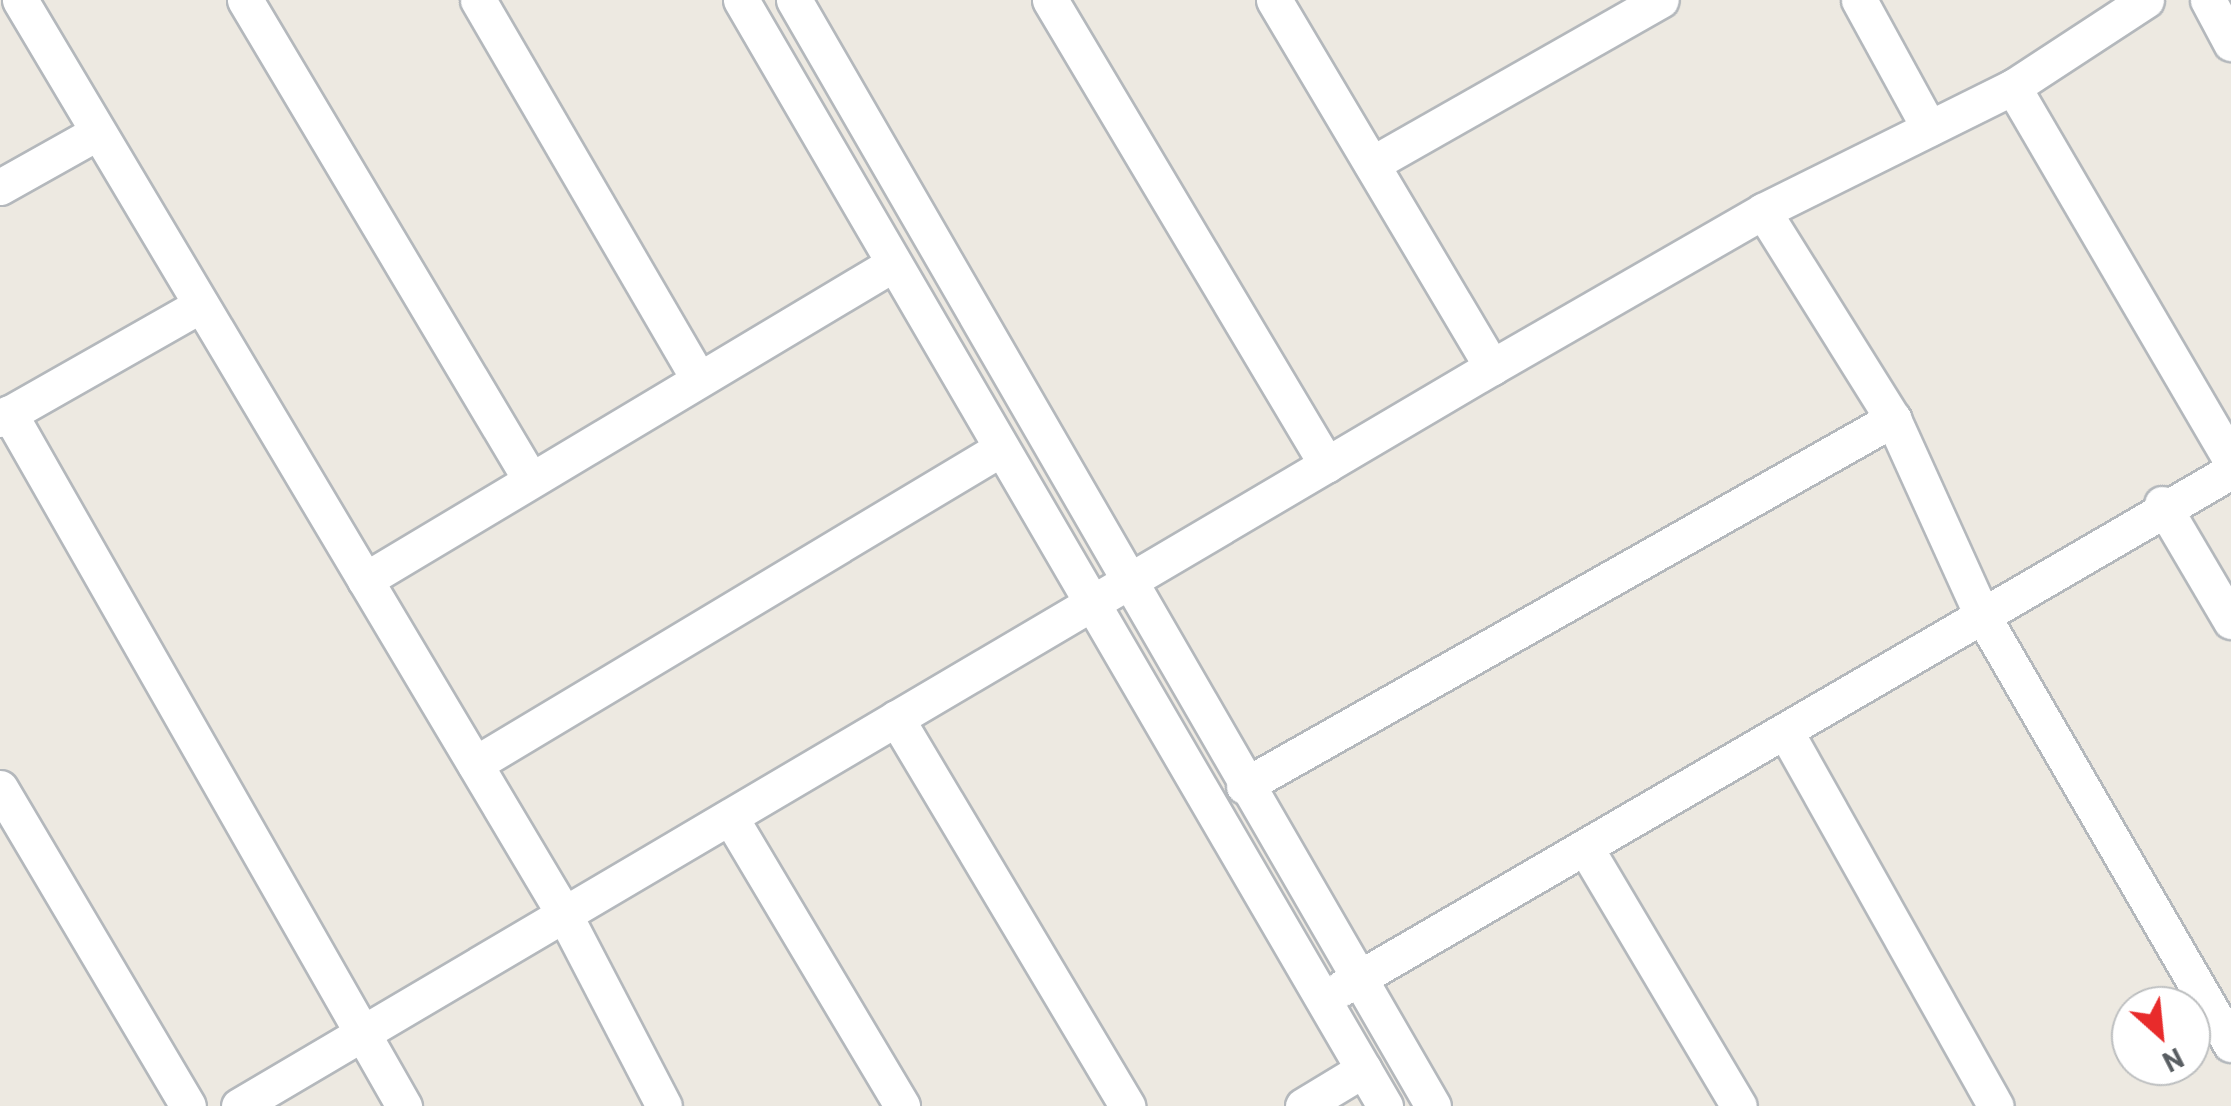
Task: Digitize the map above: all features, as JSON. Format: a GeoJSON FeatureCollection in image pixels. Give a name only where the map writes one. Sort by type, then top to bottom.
{"type":"FeatureCollection","features":[{"type":"Feature","properties":{"kind":"street"},"geometry":{"type":"LineString","coordinates":[[20,0],[564,914],[664,1106]]}},
{"type":"Feature","properties":{"kind":"street"},"geometry":{"type":"LineString","coordinates":[[246,0],[529,477]]}},
{"type":"Feature","properties":{"kind":"street"},"geometry":{"type":"LineString","coordinates":[[478,0],[698,378]]}},
{"type":"Feature","properties":{"kind":"street"},"geometry":{"type":"LineString","coordinates":[[741,0],[1090,608],[1385,1106]]}},
{"type":"Feature","properties":{"kind":"street"},"geometry":{"type":"LineString","coordinates":[[794,0],[1244,786],[1433,1106]]}},
{"type":"Feature","properties":{"kind":"street"},"geometry":{"type":"LineString","coordinates":[[1050,0],[1327,464]]}},
{"type":"Feature","properties":{"kind":"street"},"geometry":{"type":"LineString","coordinates":[[1274,0],[1492,366]]}},
{"type":"Feature","properties":{"kind":"street"},"geometry":{"type":"LineString","coordinates":[[1859,0],[1929,128]]}},
{"type":"Feature","properties":{"kind":"street"},"geometry":{"type":"LineString","coordinates":[[239,1106],[896,718],[1129,586],[1492,366],[1763,211],[2013,88],[2146,0]]}},
{"type":"Feature","properties":{"kind":"street"},"geometry":{"type":"LineString","coordinates":[[2208,0],[2231,43]]}},
{"type":"Feature","properties":{"kind":"street"},"geometry":{"type":"LineString","coordinates":[[1372,164],[1639,5]]}},
{"type":"Feature","properties":{"kind":"street"},"geometry":{"type":"LineString","coordinates":[[2013,88],[2231,460]]}},
{"type":"Feature","properties":{"kind":"street"},"geometry":{"type":"LineString","coordinates":[[0,187],[98,132]]}},
{"type":"Feature","properties":{"kind":"street"},"geometry":{"type":"LineString","coordinates":[[1763,211],[1893,419],[1982,615],[2231,1044]]}},
{"type":"Feature","properties":{"kind":"street"},"geometry":{"type":"LineString","coordinates":[[365,580],[529,477],[893,264]]}},
{"type":"Feature","properties":{"kind":"street"},"geometry":{"type":"LineString","coordinates":[[201,305],[5,416],[404,1106]]}},
{"type":"Feature","properties":{"kind":"street"},"geometry":{"type":"LineString","coordinates":[[1244,786],[1893,419]]}},
{"type":"Feature","properties":{"kind":"street"},"geometry":{"type":"LineString","coordinates":[[475,764],[1000,449]]}},
{"type":"Feature","properties":{"kind":"street"},"geometry":{"type":"LineString","coordinates":[[1322,999],[1788,736],[2162,504],[2231,471]]}},
{"type":"Feature","properties":{"kind":"street"},"geometry":{"type":"LineString","coordinates":[[2162,504],[2231,621]]}},
{"type":"Feature","properties":{"kind":"street"},"geometry":{"type":"LineString","coordinates":[[896,718],[1127,1106]]}},
{"type":"Feature","properties":{"kind":"street"},"geometry":{"type":"LineString","coordinates":[[1788,736],[1996,1106]]}},
{"type":"Feature","properties":{"kind":"street"},"geometry":{"type":"LineString","coordinates":[[0,788],[188,1106]]}},
{"type":"Feature","properties":{"kind":"street"},"geometry":{"type":"LineString","coordinates":[[730,817],[902,1106]]}},
{"type":"Feature","properties":{"kind":"street"},"geometry":{"type":"LineString","coordinates":[[1588,852],[1739,1106]]}},
{"type":"Feature","properties":{"kind":"street"},"geometry":{"type":"LineString","coordinates":[[1303,1106],[1364,1069]]}}]}
